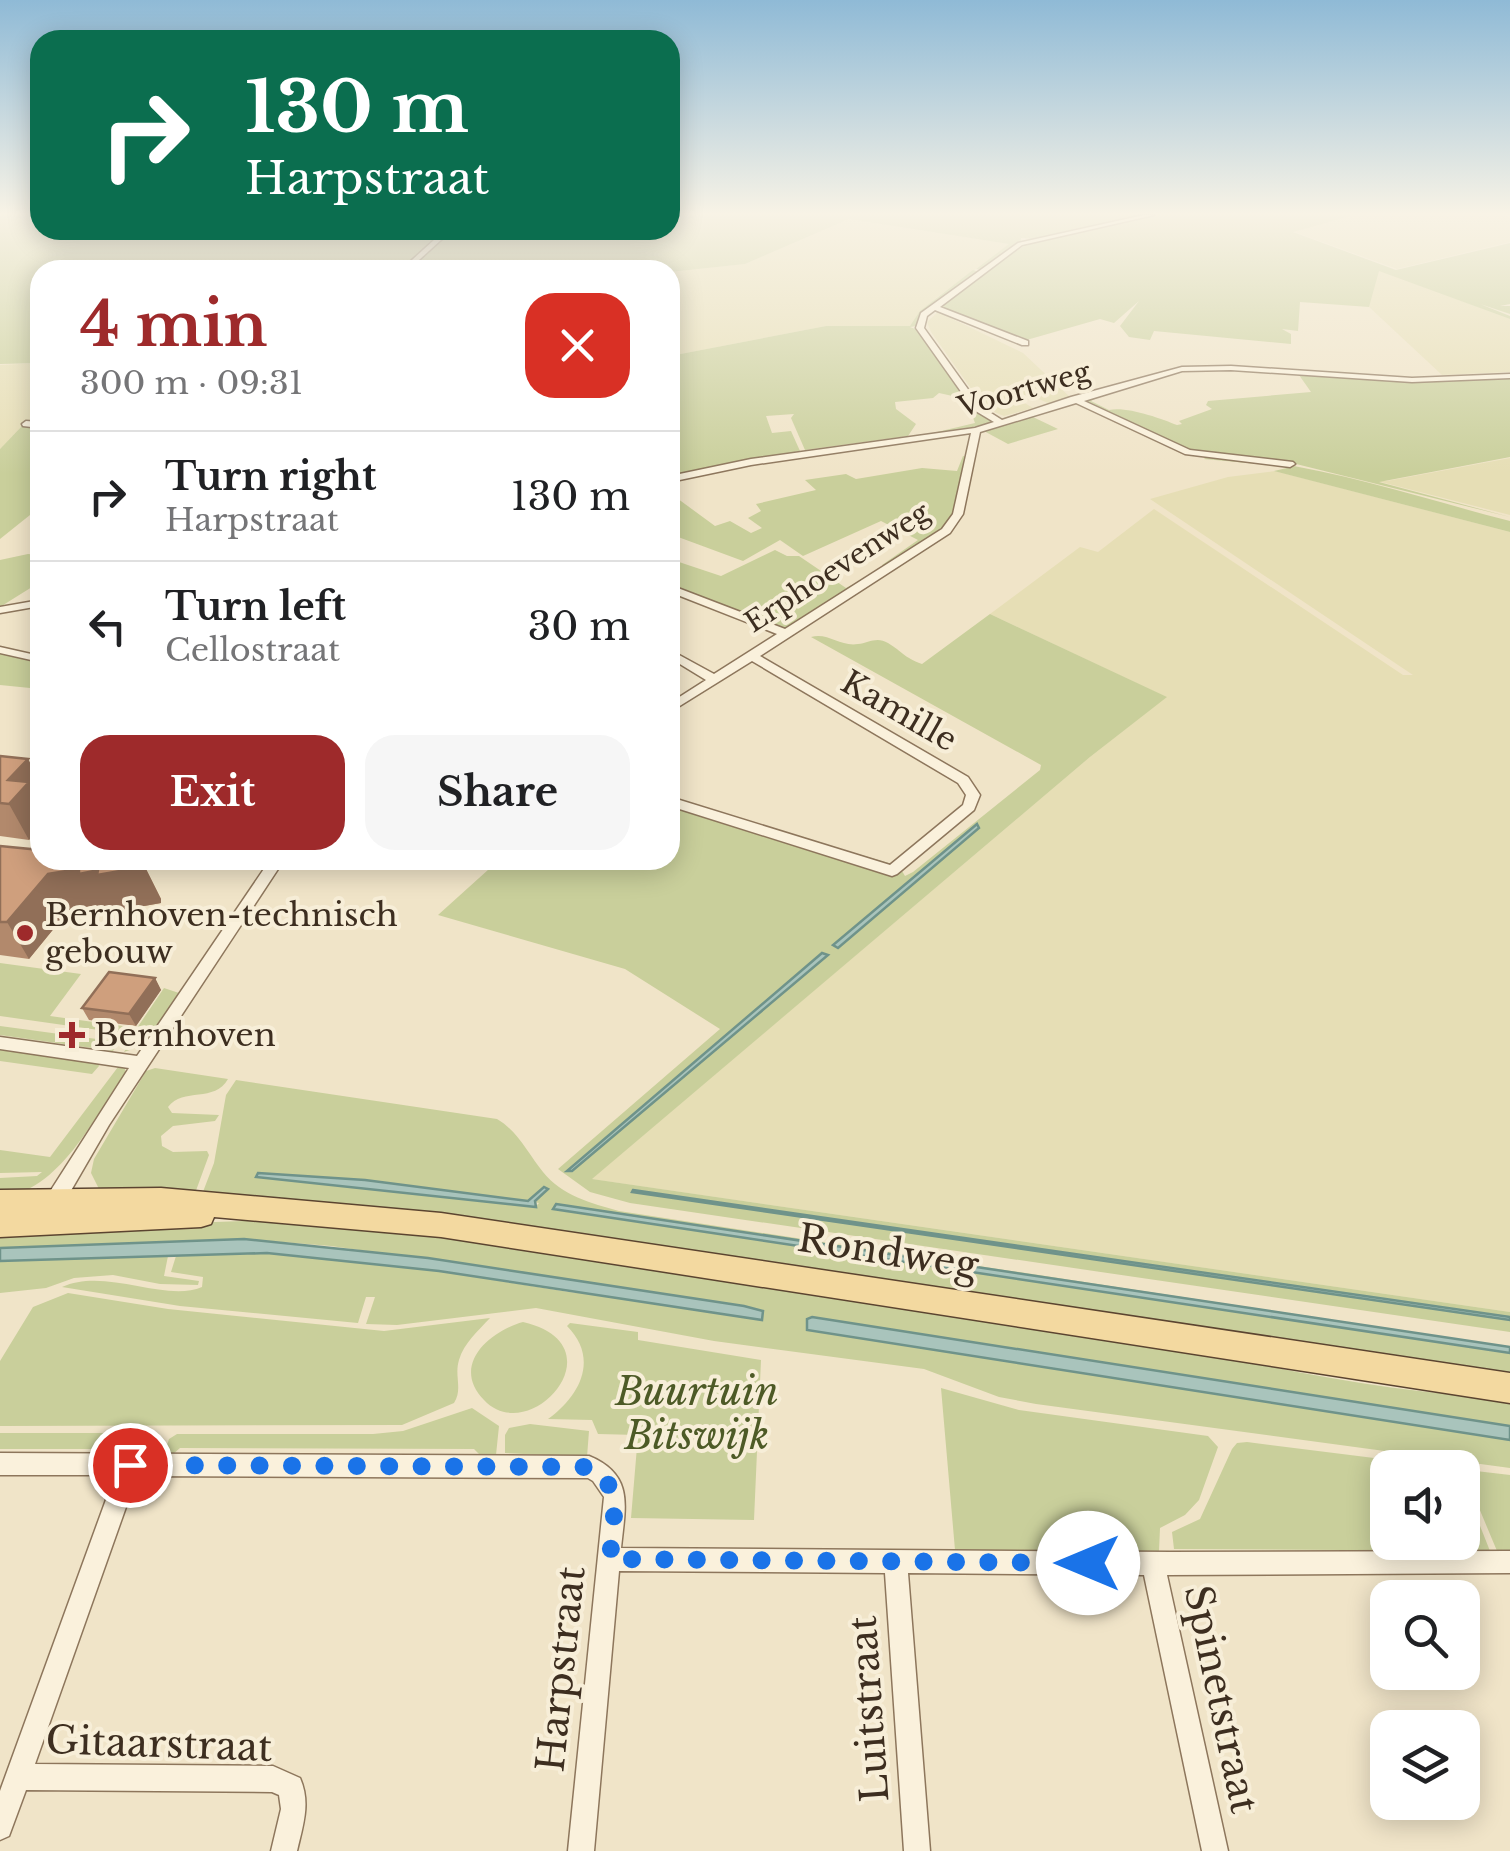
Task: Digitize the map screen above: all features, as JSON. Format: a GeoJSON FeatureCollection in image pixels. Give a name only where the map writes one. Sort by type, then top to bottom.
{"type":"FeatureCollection","features":[{"type":"Feature","properties":{"kind":"main road","name":"Rondweg"},"geometry":{"type":"LineString","coordinates":[[0,1202],[48,1212],[154,1220],[253,1209],[442,1225],[1510,1388]]}},
{"type":"Feature","properties":{"kind":"main road","name":"Rondweg"},"geometry":{"type":"LineString","coordinates":[[0,1225],[48,1212]]}},
{"type":"Feature","properties":{"kind":"street"},"geometry":{"type":"LineString","coordinates":[[942,301],[919,321],[920,328],[977,408],[1000,422]]}},
{"type":"Feature","properties":{"kind":"street"},"geometry":{"type":"LineString","coordinates":[[934,307],[1025,343]]}},
{"type":"Feature","properties":{"kind":"street","name":"Voortweg"},"geometry":{"type":"LineString","coordinates":[[680,477],[733,465],[976,430],[1153,374],[1196,367],[1412,380],[1510,376]]}},
{"type":"Feature","properties":{"kind":"street"},"geometry":{"type":"LineString","coordinates":[[1074,400],[1188,452],[1290,464]]}},
{"type":"Feature","properties":{"kind":"street"},"geometry":{"type":"LineString","coordinates":[[26,424],[30,424]]}},
{"type":"Feature","properties":{"kind":"street","name":"Erphoevenweg"},"geometry":{"type":"LineString","coordinates":[[680,702],[954,522],[976,430]]}},
{"type":"Feature","properties":{"kind":"street"},"geometry":{"type":"LineString","coordinates":[[680,592],[786,634]]}},
{"type":"Feature","properties":{"kind":"street"},"geometry":{"type":"LineString","coordinates":[[0,610],[30,605]]}},
{"type":"Feature","properties":{"kind":"street"},"geometry":{"type":"LineString","coordinates":[[0,650],[30,656]]}},
{"type":"Feature","properties":{"kind":"street","name":"Kamille"},"geometry":{"type":"LineString","coordinates":[[680,804],[892,871],[970,808],[973,795],[962,780],[752,656]]}},
{"type":"Feature","properties":{"kind":"street"},"geometry":{"type":"LineString","coordinates":[[680,659],[714,680]]}},
{"type":"Feature","properties":{"kind":"street"},"geometry":{"type":"LineString","coordinates":[[0,766],[30,770]]}},
{"type":"Feature","properties":{"kind":"street"},"geometry":{"type":"LineString","coordinates":[[48,1212],[140,1063],[270,870]]}},
{"type":"Feature","properties":{"kind":"street"},"geometry":{"type":"LineString","coordinates":[[0,1043],[140,1063]]}},
{"type":"Feature","properties":{"kind":"street"},"geometry":{"type":"LineString","coordinates":[[0,1464],[130,1465],[0,1827]]}},
{"type":"Feature","properties":{"kind":"street","name":"Harpstraat"},"geometry":{"type":"LineString","coordinates":[[130,1465],[590,1467],[601,1473],[615,1494],[581,1851]]}},
{"type":"Feature","properties":{"kind":"street"},"geometry":{"type":"LineString","coordinates":[[610,1559],[1154,1564],[1510,1562]]}},
{"type":"Feature","properties":{"kind":"street","name":"Luitstraat"},"geometry":{"type":"LineString","coordinates":[[896,1562],[917,1851]]}},
{"type":"Feature","properties":{"kind":"street","name":"Spinetstraat"},"geometry":{"type":"LineString","coordinates":[[1154,1564],[1215,1851]]}},
{"type":"Feature","properties":{"kind":"street","name":"Gitaarstraat"},"geometry":{"type":"LineString","coordinates":[[18,1777],[273,1778],[292,1787],[294,1808],[284,1851]]}},
{"type":"Feature","properties":{"kind":"shaded area"},"geometry":{"type":"Polygon","coordinates":[[[680,301],[933,301],[910,326],[826,326],[680,354],[680,301]]]}},
{"type":"Feature","properties":{"kind":"shaded area"},"geometry":{"type":"Polygon","coordinates":[[[1368,301],[1463,301],[1510,319],[1510,372],[1442,375],[1367,305],[1368,301]]]}},
{"type":"Feature","properties":{"kind":"shaded area"},"geometry":{"type":"Polygon","coordinates":[[[938,312],[1023,353],[1070,397],[1048,403],[1029,395],[1018,399],[1033,408],[1004,416],[994,412],[972,390],[931,332],[927,322],[938,312]]]}},
{"type":"Feature","properties":{"kind":"shaded area"},"geometry":{"type":"Polygon","coordinates":[[[30,364],[30,423],[25,423],[0,449],[0,365],[30,364]]]}},
{"type":"Feature","properties":{"kind":"shaded area"},"geometry":{"type":"Polygon","coordinates":[[[1510,458],[1510,515],[1377,481],[1387,481],[1510,458]]]}},
{"type":"Feature","properties":{"kind":"shaded area"},"geometry":{"type":"Polygon","coordinates":[[[1275,471],[1510,532],[1510,1312],[591,1179],[1166,697],[990,614],[1080,547],[1098,552],[1154,509],[1403,675],[1413,675],[1150,499],[1228,477],[1275,471]]]}},
{"type":"Feature","properties":{"kind":"green space"},"geometry":{"type":"Polygon","coordinates":[[[0,301],[30,301],[30,363],[0,364],[0,301]]]}},
{"type":"Feature","properties":{"kind":"green space"},"geometry":{"type":"Polygon","coordinates":[[[932,301],[940,301],[919,317],[917,326],[910,327],[920,331],[992,421],[990,424],[916,437],[975,423],[966,399],[939,393],[933,398],[895,402],[896,409],[916,424],[908,436],[805,450],[791,418],[794,414],[766,416],[772,433],[791,431],[800,451],[680,473],[680,354],[826,326],[910,326],[932,301]]]}},
{"type":"Feature","properties":{"kind":"green space"},"geometry":{"type":"Polygon","coordinates":[[[944,301],[1139,301],[1114,323],[1100,319],[1023,341],[937,306],[944,301]]]}},
{"type":"Feature","properties":{"kind":"green space"},"geometry":{"type":"Polygon","coordinates":[[[1139,301],[1371,301],[1369,307],[1300,302],[1298,331],[1282,329],[1291,334],[1291,344],[1154,331],[1150,340],[1129,337],[1120,326],[1139,301]]]}},
{"type":"Feature","properties":{"kind":"green space"},"geometry":{"type":"Polygon","coordinates":[[[1462,301],[1510,301],[1500,306],[1510,306],[1510,314],[1480,304],[1510,319],[1462,301]]]}},
{"type":"Feature","properties":{"kind":"green space"},"geometry":{"type":"Polygon","coordinates":[[[1208,368],[1402,381],[1510,376],[1510,457],[1379,482],[1510,517],[1284,461],[1195,454],[1082,401],[1096,394],[1100,396],[1091,401],[1109,410],[1134,411],[1177,425],[1212,409],[1206,405],[1208,401],[1311,392],[1299,375],[1208,368]]]}},
{"type":"Feature","properties":{"kind":"green space"},"geometry":{"type":"Polygon","coordinates":[[[1038,414],[1033,417],[1058,429],[1008,444],[982,430],[1038,414]]]}},
{"type":"Feature","properties":{"kind":"green space"},"geometry":{"type":"Polygon","coordinates":[[[22,426],[30,426],[30,515],[0,539],[0,449],[22,426]]]}},
{"type":"Feature","properties":{"kind":"green space"},"geometry":{"type":"Polygon","coordinates":[[[963,456],[967,457],[955,511],[947,526],[888,566],[882,565],[918,540],[881,521],[803,556],[780,540],[743,561],[680,538],[680,500],[715,526],[730,521],[751,533],[762,528],[748,518],[761,511],[756,504],[816,490],[805,480],[846,474],[856,479],[922,468],[957,471],[963,456]]]}},
{"type":"Feature","properties":{"kind":"green space"},"geometry":{"type":"Polygon","coordinates":[[[1206,457],[1283,464],[1360,480],[1510,521],[1510,532],[1274,471],[1291,467],[1206,457]]]}},
{"type":"Feature","properties":{"kind":"green space"},"geometry":{"type":"Polygon","coordinates":[[[775,550],[799,556],[846,588],[876,573],[790,629],[680,591],[680,562],[721,576],[775,550]]]}},
{"type":"Feature","properties":{"kind":"green space"},"geometry":{"type":"Polygon","coordinates":[[[30,554],[30,588],[0,607],[0,560],[30,554]]]}},
{"type":"Feature","properties":{"kind":"green space"},"geometry":{"type":"Polygon","coordinates":[[[990,614],[1167,697],[1090,757],[592,1179],[1510,1312],[1510,1317],[631,1191],[1510,1320],[1510,1332],[630,1203],[590,1192],[558,1169],[720,1029],[625,969],[438,915],[488,870],[680,870],[680,802],[899,866],[905,876],[913,872],[1040,770],[1041,765],[811,637],[823,636],[852,644],[884,641],[922,664],[990,614]],[[977,824],[833,945],[838,948],[979,828],[977,824]]]}},
{"type":"Feature","properties":{"kind":"green space"},"geometry":{"type":"Polygon","coordinates":[[[0,653],[30,659],[30,688],[0,685],[0,653]]]}},
{"type":"Feature","properties":{"kind":"green space"},"geometry":{"type":"Polygon","coordinates":[[[0,963],[81,974],[50,1016],[137,1028],[164,988],[179,993],[144,1045],[124,1052],[134,1035],[0,1016],[0,963]]]}},
{"type":"Feature","properties":{"kind":"green space"},"geometry":{"type":"Polygon","coordinates":[[[0,1026],[119,1042],[113,1051],[0,1035],[0,1026]]]}},
{"type":"Feature","properties":{"kind":"green space"},"geometry":{"type":"Polygon","coordinates":[[[0,1050],[99,1066],[92,1074],[0,1061],[0,1050]]]}},
{"type":"Feature","properties":{"kind":"green space"},"geometry":{"type":"Polygon","coordinates":[[[118,1067],[125,1067],[125,1073],[58,1167],[21,1192],[0,1197],[0,1178],[37,1176],[42,1172],[0,1173],[0,1150],[50,1157],[118,1067]]]}},
{"type":"Feature","properties":{"kind":"green space"},"geometry":{"type":"Polygon","coordinates":[[[155,1068],[228,1079],[215,1091],[182,1098],[168,1107],[172,1113],[219,1115],[215,1121],[173,1126],[161,1136],[162,1146],[173,1152],[207,1151],[209,1155],[194,1196],[99,1189],[91,1173],[94,1159],[146,1071],[155,1068]]]}},
{"type":"Feature","properties":{"kind":"green space"},"geometry":{"type":"Polygon","coordinates":[[[236,1080],[497,1119],[559,1187],[619,1211],[1510,1347],[556,1204],[555,1210],[1510,1353],[1510,1377],[201,1197],[214,1163],[226,1095],[236,1080]],[[256,1174],[536,1206],[539,1203],[534,1202],[548,1189],[544,1187],[528,1201],[365,1180],[256,1174]]]}},
{"type":"Feature","properties":{"kind":"green space"},"geometry":{"type":"Polygon","coordinates":[[[269,1220],[407,1231],[1201,1351],[1355,1382],[1510,1399],[1510,1426],[807,1319],[808,1330],[1510,1440],[1510,1468],[1480,1464],[1480,1450],[1377,1450],[1036,1404],[999,1397],[924,1369],[714,1341],[536,1308],[397,1325],[366,1324],[375,1297],[366,1297],[358,1323],[180,1306],[62,1287],[97,1281],[171,1291],[202,1287],[203,1277],[171,1272],[176,1256],[168,1256],[164,1276],[199,1281],[198,1285],[160,1284],[113,1275],[74,1278],[46,1288],[0,1293],[0,1261],[267,1253],[439,1271],[569,1292],[763,1312],[614,1286],[331,1246],[244,1239],[0,1248],[0,1230],[269,1220]]]}},
{"type":"Feature","properties":{"kind":"green space"},"geometry":{"type":"Polygon","coordinates":[[[68,1293],[168,1309],[384,1331],[490,1318],[461,1354],[454,1403],[402,1425],[0,1426],[0,1361],[33,1307],[68,1293]]]}},
{"type":"Feature","properties":{"kind":"green space"},"geometry":{"type":"Polygon","coordinates":[[[523,1322],[552,1334],[565,1351],[566,1370],[558,1388],[543,1403],[523,1412],[503,1412],[484,1400],[475,1387],[473,1362],[487,1341],[523,1322]]]}},
{"type":"Feature","properties":{"kind":"green space","name":"Buurtuin Bitswijk"},"geometry":{"type":"Polygon","coordinates":[[[570,1323],[638,1332],[638,1340],[761,1360],[754,1520],[631,1518],[638,1435],[598,1434],[592,1420],[548,1419],[569,1399],[582,1375],[582,1351],[567,1326],[570,1323]]]}},
{"type":"Feature","properties":{"kind":"green space"},"geometry":{"type":"Polygon","coordinates":[[[941,1388],[1019,1410],[1208,1436],[1218,1447],[1199,1500],[1185,1515],[1160,1528],[1159,1551],[955,1550],[941,1388]]]}},
{"type":"Feature","properties":{"kind":"green space"},"geometry":{"type":"Polygon","coordinates":[[[472,1408],[499,1426],[496,1455],[481,1456],[474,1449],[180,1448],[173,1454],[164,1454],[169,1439],[177,1434],[373,1434],[403,1431],[472,1408]]]}},
{"type":"Feature","properties":{"kind":"green space"},"geometry":{"type":"Polygon","coordinates":[[[530,1424],[589,1431],[587,1457],[505,1453],[509,1428],[530,1424]]]}},
{"type":"Feature","properties":{"kind":"green space"},"geometry":{"type":"Polygon","coordinates":[[[0,1433],[158,1433],[161,1441],[156,1454],[104,1454],[99,1449],[0,1449],[0,1433]]]}},
{"type":"Feature","properties":{"kind":"green space"},"geometry":{"type":"Polygon","coordinates":[[[1237,1443],[1370,1457],[1370,1550],[1174,1549],[1172,1532],[1200,1519],[1237,1443]]]}},
{"type":"Feature","properties":{"kind":"green space"},"geometry":{"type":"Polygon","coordinates":[[[1480,1471],[1510,1475],[1510,1551],[1497,1551],[1480,1510],[1480,1471]]]}},
{"type":"Feature","properties":{"kind":"green space"},"geometry":{"type":"Polygon","coordinates":[[[1480,1526],[1490,1551],[1480,1551],[1480,1526]]]}},
{"type":"Feature","properties":{"kind":"water"},"geometry":{"type":"Polygon","coordinates":[[[977,824],[979,828],[838,948],[833,945],[977,824]]]}},
{"type":"Feature","properties":{"kind":"water"},"geometry":{"type":"Polygon","coordinates":[[[822,953],[828,955],[572,1171],[567,1171],[822,953]]]}},
{"type":"Feature","properties":{"kind":"water"},"geometry":{"type":"Polygon","coordinates":[[[258,1173],[365,1180],[528,1201],[544,1187],[548,1189],[535,1201],[536,1207],[256,1177],[258,1173]]]}},
{"type":"Feature","properties":{"kind":"water"},"geometry":{"type":"Polygon","coordinates":[[[632,1192],[1510,1317],[1510,1320],[632,1192]]]}},
{"type":"Feature","properties":{"kind":"water"},"geometry":{"type":"Polygon","coordinates":[[[556,1204],[1510,1347],[1510,1353],[553,1209],[556,1204]]]}},
{"type":"Feature","properties":{"kind":"water"},"geometry":{"type":"Polygon","coordinates":[[[244,1239],[428,1258],[744,1306],[763,1311],[762,1320],[439,1271],[267,1253],[0,1261],[0,1248],[244,1239]]]}},
{"type":"Feature","properties":{"kind":"water"},"geometry":{"type":"Polygon","coordinates":[[[807,1319],[1510,1426],[1510,1440],[807,1330],[807,1319]]]}},
{"type":"Feature","properties":{"kind":"building"},"geometry":{"type":"Polygon","coordinates":[[[0,756],[28,759],[8,780],[29,782],[9,804],[0,803],[0,756]]]}},
{"type":"Feature","properties":{"kind":"building"},"geometry":{"type":"Polygon","coordinates":[[[0,846],[30,849],[30,870],[73,870],[48,874],[7,922],[0,922],[0,846]]]}},
{"type":"Feature","properties":{"kind":"building"},"geometry":{"type":"Polygon","coordinates":[[[98,870],[126,870],[97,875],[98,870]]]}},
{"type":"Feature","properties":{"kind":"building"},"geometry":{"type":"Polygon","coordinates":[[[109,972],[155,978],[129,1014],[82,1008],[109,972]]]}},
{"type":"Feature","properties":{"kind":"place","name":"Bernhoven-technisch gebouw"},"geometry":{"type":"Point","coordinates":[25,933]}},
{"type":"Feature","properties":{"kind":"place","name":"Bernhoven"},"geometry":{"type":"Point","coordinates":[72,1035]}},
{"type":"Feature","properties":{"kind":"route"},"geometry":{"type":"LineString","coordinates":[[130,1465],[590,1467],[601,1473],[615,1494],[610,1559],[1088,1563]]}}]}
